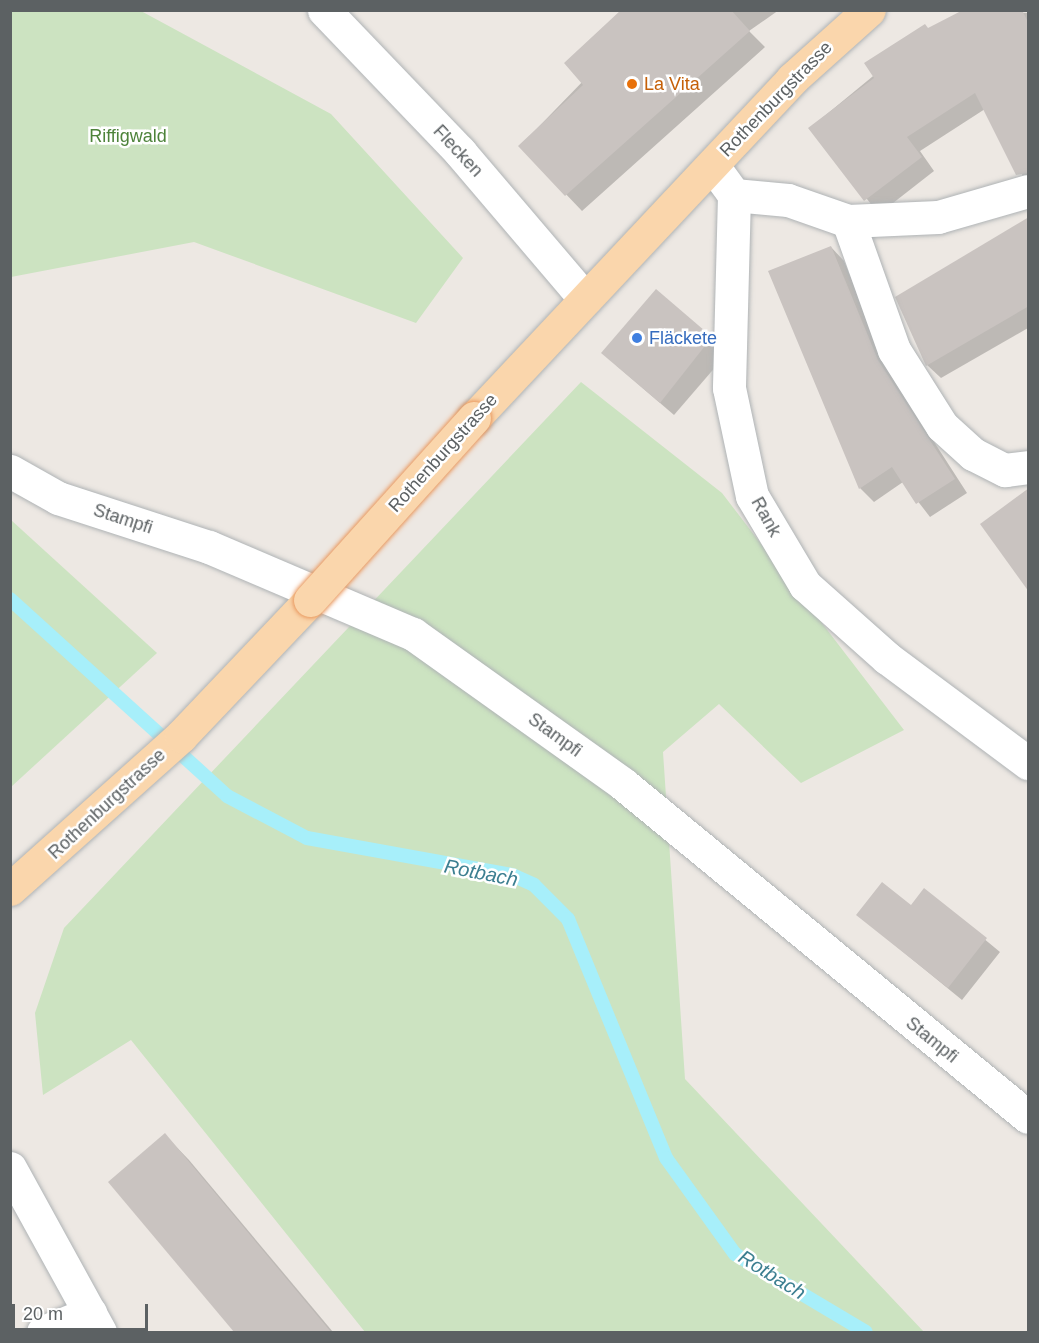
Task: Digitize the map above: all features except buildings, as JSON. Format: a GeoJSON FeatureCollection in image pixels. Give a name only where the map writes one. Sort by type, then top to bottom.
{"type":"FeatureCollection","features":[{"type":"Feature","properties":{"kind":"main road","name":"Rothenburgstrasse"},"geometry":{"type":"LineString","coordinates":[[10,889],[180,736],[551,333],[713,166],[815,56],[869,10]]}},
{"type":"Feature","properties":{"kind":"street","name":"Flecken"},"geometry":{"type":"LineString","coordinates":[[324,10],[460,152],[585,298]]}},
{"type":"Feature","properties":{"kind":"street"},"geometry":{"type":"LineString","coordinates":[[713,166],[734,195],[788,200],[848,221],[938,216],[1029,191]]}},
{"type":"Feature","properties":{"kind":"street","name":"Rank"},"geometry":{"type":"LineString","coordinates":[[734,195],[729,388],[752,496],[805,585],[887,658],[1029,763]]}},
{"type":"Feature","properties":{"kind":"street"},"geometry":{"type":"LineString","coordinates":[[848,221],[894,350],[942,426],[973,454],[1005,470],[1029,467]]}},
{"type":"Feature","properties":{"kind":"street","name":"Stampfi"},"geometry":{"type":"LineString","coordinates":[[10,471],[58,498],[209,547],[413,634],[623,784],[1029,1117]]}},
{"type":"Feature","properties":{"kind":"street"},"geometry":{"type":"LineString","coordinates":[[10,1168],[95,1323],[43,1332]]}},
{"type":"Feature","properties":{"kind":"green space","name":"Riffigwald"},"geometry":{"type":"Polygon","coordinates":[[[11,10],[141,11],[331,114],[463,258],[416,323],[194,242],[11,277],[11,10]]]}},
{"type":"Feature","properties":{"kind":"green space"},"geometry":{"type":"Polygon","coordinates":[[[581,382],[722,493],[904,730],[801,783],[719,704],[663,752],[685,1079],[924,1332],[365,1332],[131,1040],[43,1095],[35,1013],[64,928],[581,382]]]}},
{"type":"Feature","properties":{"kind":"green space"},"geometry":{"type":"Polygon","coordinates":[[[11,520],[157,653],[10,787],[11,520]]]}},
{"type":"Feature","properties":{"kind":"waterway","name":"Rotbach"},"geometry":{"type":"LineString","coordinates":[[10,599],[227,796],[307,838],[512,875],[534,885],[568,919],[666,1158],[735,1254],[866,1332]]}},
{"type":"Feature","properties":{"kind":"place","name":"La Vita"},"geometry":{"type":"Point","coordinates":[632,84]}},
{"type":"Feature","properties":{"kind":"place","name":"Fläckete"},"geometry":{"type":"Point","coordinates":[637,338]}}]}
